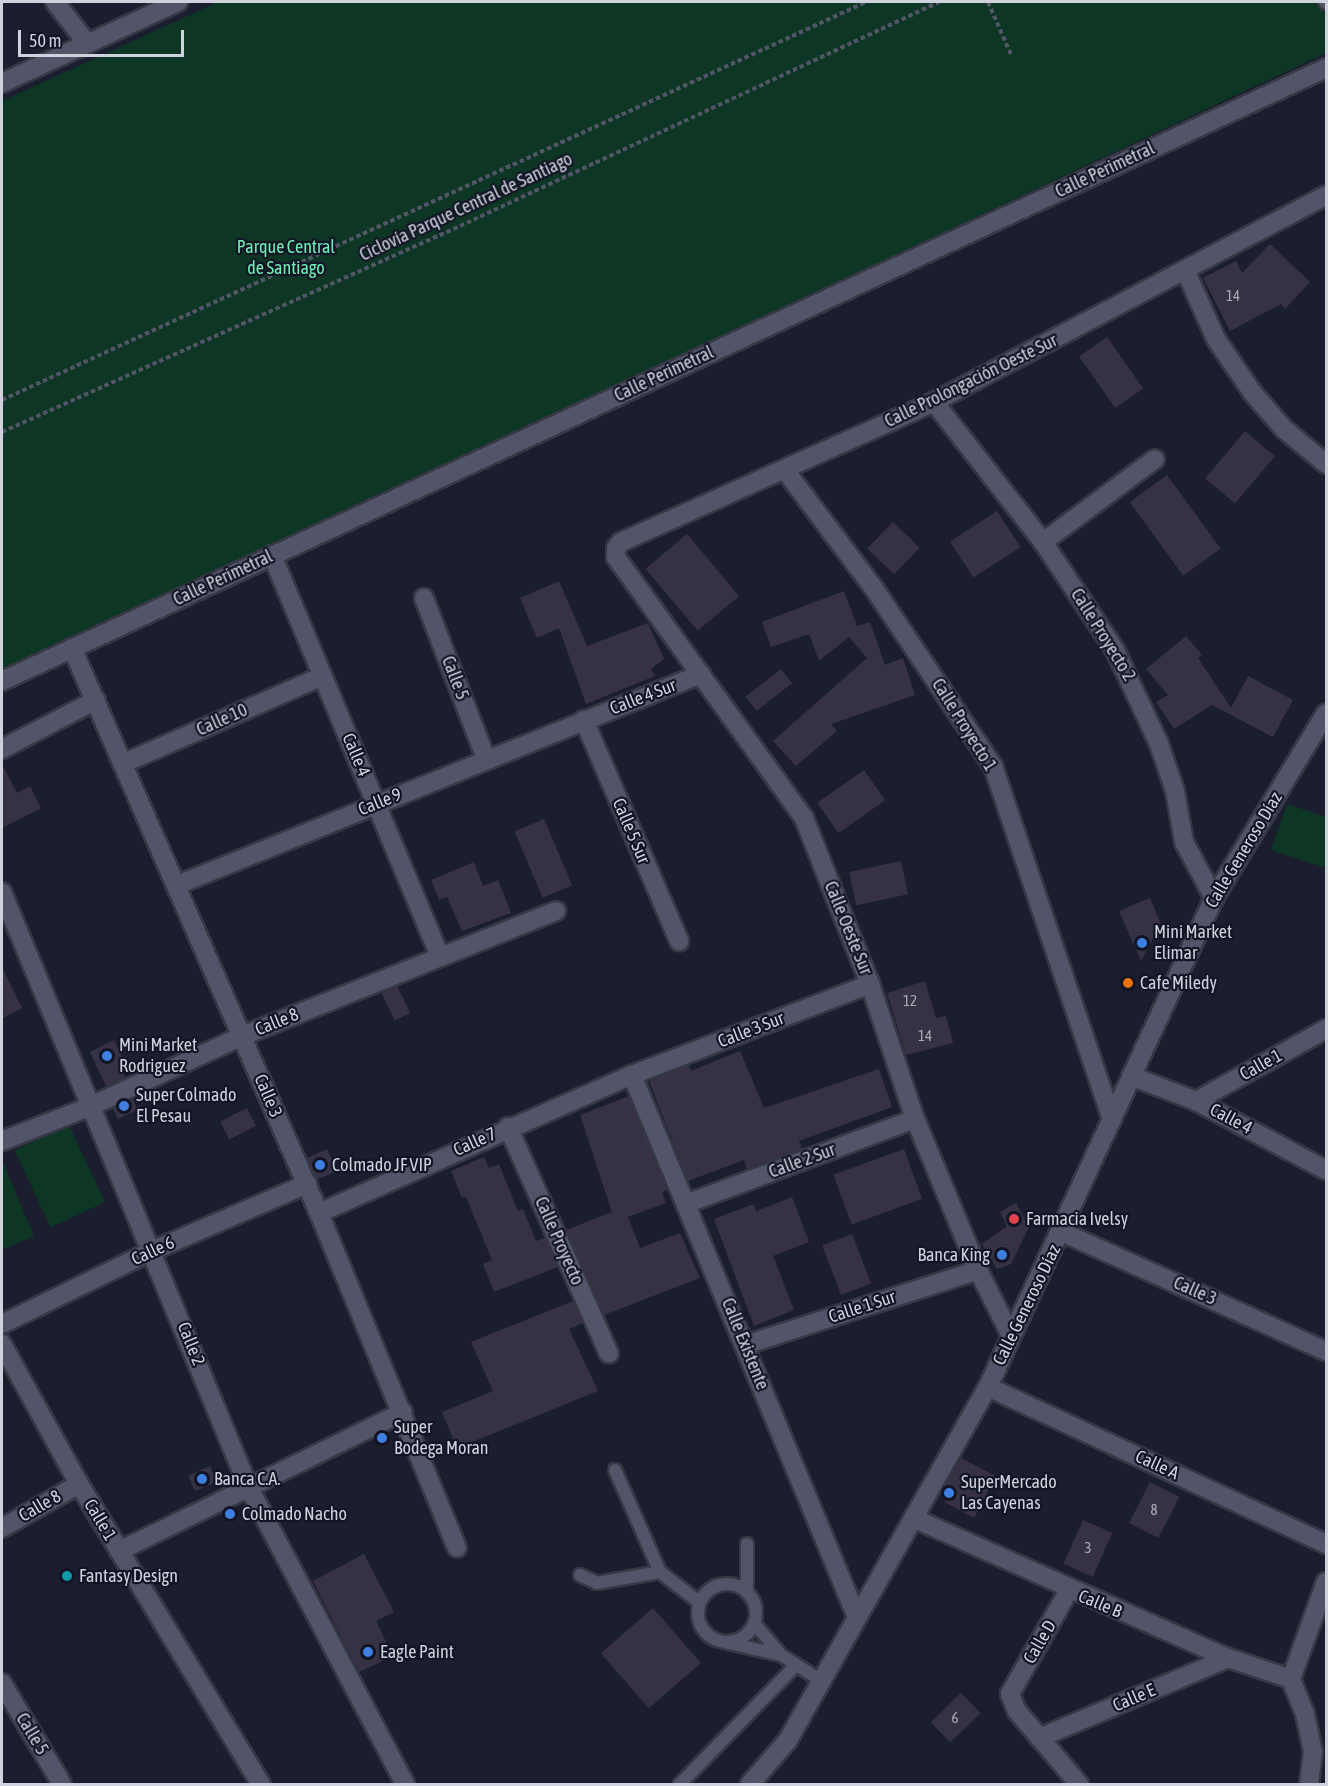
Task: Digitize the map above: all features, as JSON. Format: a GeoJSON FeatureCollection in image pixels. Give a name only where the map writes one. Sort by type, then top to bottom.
{"type":"FeatureCollection","features":[{"type":"Feature","properties":{"kind":"street"},"geometry":{"type":"LineString","coordinates":[[56,2],[86,42]]}},
{"type":"Feature","properties":{"kind":"street"},"geometry":{"type":"LineString","coordinates":[[2,82],[178,2]]}},
{"type":"Feature","properties":{"kind":"street","name":"Calle Perimetral"},"geometry":{"type":"LineString","coordinates":[[2,681],[1326,68]]}},
{"type":"Feature","properties":{"kind":"street","name":"Calle Prolongación Oeste Sur"},"geometry":{"type":"LineString","coordinates":[[615,557],[621,542],[934,402],[1186,272],[1326,195]]}},
{"type":"Feature","properties":{"kind":"street"},"geometry":{"type":"LineString","coordinates":[[1186,272],[1216,339],[1252,392],[1284,429],[1326,463]]}},
{"type":"Feature","properties":{"kind":"street","name":"Calle Proyecto 2"},"geometry":{"type":"LineString","coordinates":[[934,402],[1042,542],[1115,650],[1140,695],[1174,791],[1184,843],[1214,898]]}},
{"type":"Feature","properties":{"kind":"street"},"geometry":{"type":"LineString","coordinates":[[1042,542],[1155,459]]}},
{"type":"Feature","properties":{"kind":"street","name":"Calle Proyecto 1"},"geometry":{"type":"LineString","coordinates":[[784,470],[873,587],[993,766],[1111,1116]]}},
{"type":"Feature","properties":{"kind":"street","name":"Calle 4"},"geometry":{"type":"LineString","coordinates":[[272,555],[440,956]]}},
{"type":"Feature","properties":{"kind":"street","name":"Calle Oeste Sur"},"geometry":{"type":"LineString","coordinates":[[615,557],[804,818],[870,984],[915,1119],[978,1270],[1011,1336]]}},
{"type":"Feature","properties":{"kind":"street","name":"Calle 5"},"geometry":{"type":"LineString","coordinates":[[424,598],[486,759]]}},
{"type":"Feature","properties":{"kind":"street","name":"Calle 3"},"geometry":{"type":"LineString","coordinates":[[72,648],[320,1213],[457,1548]]}},
{"type":"Feature","properties":{"kind":"street","name":"Calle 4 Sur"},"geometry":{"type":"LineString","coordinates":[[584,720],[701,674]]}},
{"type":"Feature","properties":{"kind":"street","name":"Calle 10"},"geometry":{"type":"LineString","coordinates":[[122,764],[322,676]]}},
{"type":"Feature","properties":{"kind":"street"},"geometry":{"type":"LineString","coordinates":[[2,749],[96,700]]}},
{"type":"Feature","properties":{"kind":"street","name":"Calle Generoso Díaz"},"geometry":{"type":"LineString","coordinates":[[750,1785],[788,1740],[822,1682],[856,1614],[914,1518],[988,1387],[1062,1232],[1111,1116],[1214,898],[1326,714]]}},
{"type":"Feature","properties":{"kind":"street","name":"Calle 9"},"geometry":{"type":"LineString","coordinates":[[177,885],[584,720]]}},
{"type":"Feature","properties":{"kind":"street","name":"Calle 5 Sur"},"geometry":{"type":"LineString","coordinates":[[584,720],[679,941]]}},
{"type":"Feature","properties":{"kind":"street","name":"Calle 2"},"geometry":{"type":"LineString","coordinates":[[2,892],[89,1107],[153,1250],[248,1486],[405,1785]]}},
{"type":"Feature","properties":{"kind":"street","name":"Calle 8"},"geometry":{"type":"LineString","coordinates":[[2,1141],[89,1107],[242,1036],[556,911]]}},
{"type":"Feature","properties":{"kind":"street","name":"Calle 3 Sur"},"geometry":{"type":"LineString","coordinates":[[632,1075],[870,984]]}},
{"type":"Feature","properties":{"kind":"street","name":"Calle 1"},"geometry":{"type":"LineString","coordinates":[[1196,1101],[1326,1029]]}},
{"type":"Feature","properties":{"kind":"street","name":"Calle 7"},"geometry":{"type":"LineString","coordinates":[[320,1213],[508,1127],[632,1075]]}},
{"type":"Feature","properties":{"kind":"street","name":"Calle Existente"},"geometry":{"type":"LineString","coordinates":[[632,1075],[688,1203],[856,1614]]}},
{"type":"Feature","properties":{"kind":"street","name":"Calle 4"},"geometry":{"type":"LineString","coordinates":[[1131,1076],[1196,1101],[1326,1170]]}},
{"type":"Feature","properties":{"kind":"street","name":"Calle 2 Sur"},"geometry":{"type":"LineString","coordinates":[[688,1203],[915,1119]]}},
{"type":"Feature","properties":{"kind":"street","name":"Calle Proyecto"},"geometry":{"type":"LineString","coordinates":[[508,1127],[609,1354]]}},
{"type":"Feature","properties":{"kind":"street","name":"Calle 6"},"geometry":{"type":"LineString","coordinates":[[2,1324],[153,1250],[307,1184]]}},
{"type":"Feature","properties":{"kind":"street","name":"Calle 3"},"geometry":{"type":"LineString","coordinates":[[1062,1232],[1326,1351]]}},
{"type":"Feature","properties":{"kind":"street","name":"Calle 1 Sur"},"geometry":{"type":"LineString","coordinates":[[745,1345],[978,1270]]}},
{"type":"Feature","properties":{"kind":"street","name":"Calle 1"},"geometry":{"type":"LineString","coordinates":[[2,1344],[79,1484],[261,1785]]}},
{"type":"Feature","properties":{"kind":"street","name":"Calle A"},"geometry":{"type":"LineString","coordinates":[[988,1387],[1326,1544]]}},
{"type":"Feature","properties":{"kind":"street"},"geometry":{"type":"LineString","coordinates":[[119,1551],[403,1412]]}},
{"type":"Feature","properties":{"kind":"street","name":"Calle 8"},"geometry":{"type":"LineString","coordinates":[[2,1528],[79,1484]]}},
{"type":"Feature","properties":{"kind":"street","name":"Calle B"},"geometry":{"type":"LineString","coordinates":[[914,1518],[1069,1590],[1228,1658],[1291,1679]]}},
{"type":"Feature","properties":{"kind":"street"},"geometry":{"type":"LineString","coordinates":[[1309,1785],[1313,1752],[1305,1714],[1291,1679],[1326,1581]]}},
{"type":"Feature","properties":{"kind":"street","name":"Calle D"},"geometry":{"type":"LineString","coordinates":[[1039,1738],[1017,1711],[1010,1694],[1069,1590]]}},
{"type":"Feature","properties":{"kind":"street","name":"Calle E"},"geometry":{"type":"LineString","coordinates":[[1039,1738],[1228,1658]]}},
{"type":"Feature","properties":{"kind":"street","name":"Calle 5"},"geometry":{"type":"LineString","coordinates":[[2,1683],[62,1785]]}},
{"type":"Feature","properties":{"kind":"street"},"geometry":{"type":"LineString","coordinates":[[1039,1738],[1079,1785]]}},
{"type":"Feature","properties":{"kind":"lane"},"geometry":{"type":"LineString","coordinates":[[615,1470],[660,1572],[699,1602]]}},
{"type":"Feature","properties":{"kind":"lane"},"geometry":{"type":"LineString","coordinates":[[727,1643],[748,1634],[754,1623],[756,1612],[747,1592],[747,1544]]}},
{"type":"Feature","properties":{"kind":"lane"},"geometry":{"type":"LineString","coordinates":[[580,1575],[597,1583],[660,1572]]}},
{"type":"Feature","properties":{"kind":"lane"},"geometry":{"type":"LineString","coordinates":[[747,1592],[726,1584],[715,1586],[699,1602],[700,1625],[706,1635],[727,1643],[781,1655]]}},
{"type":"Feature","properties":{"kind":"lane"},"geometry":{"type":"LineString","coordinates":[[754,1623],[781,1655],[822,1682]]}},
{"type":"Feature","properties":{"kind":"lane"},"geometry":{"type":"LineString","coordinates":[[680,1785],[796,1665]]}},
{"type":"Feature","properties":{"kind":"path","name":"Ciclovía Parque Central de Santiago"},"geometry":{"type":"LineString","coordinates":[[2,400],[866,2]]}},
{"type":"Feature","properties":{"kind":"path","name":"Ciclovía Parque Central de Santiago"},"geometry":{"type":"LineString","coordinates":[[2,432],[460,226],[939,2]]}},
{"type":"Feature","properties":{"kind":"path"},"geometry":{"type":"LineString","coordinates":[[988,2],[1012,57]]}},
{"type":"Feature","properties":{"kind":"green space","name":"Parque Central de Santiago"},"geometry":{"type":"Polygon","coordinates":[[[218,2],[1326,2],[1326,53],[2,674],[2,101],[218,2]]]}},
{"type":"Feature","properties":{"kind":"green space"},"geometry":{"type":"Polygon","coordinates":[[[1287,804],[1326,817],[1326,868],[1271,850],[1287,804]]]}},
{"type":"Feature","properties":{"kind":"green space"},"geometry":{"type":"Polygon","coordinates":[[[69,1125],[105,1202],[51,1227],[15,1150],[69,1125]]]}},
{"type":"Feature","properties":{"kind":"green space"},"geometry":{"type":"Polygon","coordinates":[[[2,1160],[34,1236],[2,1250],[2,1160]]]}},
{"type":"Feature","properties":{"kind":"building"},"geometry":{"type":"Polygon","coordinates":[[[1270,244],[1310,282],[1285,309],[1281,304],[1230,331],[1203,278],[1236,261],[1242,273],[1270,244]]]}},
{"type":"Feature","properties":{"kind":"building"},"geometry":{"type":"Polygon","coordinates":[[[1107,337],[1143,389],[1115,408],[1079,357],[1107,337]]]}},
{"type":"Feature","properties":{"kind":"building"},"geometry":{"type":"Polygon","coordinates":[[[1245,431],[1275,456],[1235,504],[1205,478],[1245,431]]]}},
{"type":"Feature","properties":{"kind":"building"},"geometry":{"type":"Polygon","coordinates":[[[1167,475],[1220,549],[1183,576],[1130,502],[1167,475]]]}},
{"type":"Feature","properties":{"kind":"building"},"geometry":{"type":"Polygon","coordinates":[[[997,511],[1020,547],[973,578],[950,541],[997,511]]]}},
{"type":"Feature","properties":{"kind":"building"},"geometry":{"type":"Polygon","coordinates":[[[893,522],[920,548],[894,574],[867,549],[893,522]]]}},
{"type":"Feature","properties":{"kind":"building"},"geometry":{"type":"Polygon","coordinates":[[[687,534],[739,596],[698,631],[646,569],[687,534]]]}},
{"type":"Feature","properties":{"kind":"building"},"geometry":{"type":"Polygon","coordinates":[[[559,581],[587,646],[648,623],[664,659],[651,669],[655,676],[586,704],[559,628],[537,638],[520,598],[559,581]]]}},
{"type":"Feature","properties":{"kind":"building"},"geometry":{"type":"Polygon","coordinates":[[[844,591],[857,626],[870,622],[885,665],[903,658],[915,695],[831,724],[837,731],[796,766],[773,741],[867,658],[849,637],[819,661],[809,634],[771,647],[762,622],[844,591]]]}},
{"type":"Feature","properties":{"kind":"building"},"geometry":{"type":"Polygon","coordinates":[[[1186,636],[1202,655],[1198,658],[1231,708],[1248,676],[1293,700],[1273,737],[1212,705],[1174,729],[1156,702],[1168,695],[1146,669],[1186,636]]]}},
{"type":"Feature","properties":{"kind":"building"},"geometry":{"type":"Polygon","coordinates":[[[781,669],[792,683],[757,711],[746,697],[781,669]]]}},
{"type":"Feature","properties":{"kind":"building"},"geometry":{"type":"Polygon","coordinates":[[[2,764],[17,793],[30,786],[41,808],[2,828],[2,764]]]}},
{"type":"Feature","properties":{"kind":"building"},"geometry":{"type":"Polygon","coordinates":[[[864,770],[885,800],[839,833],[817,803],[864,770]]]}},
{"type":"Feature","properties":{"kind":"building"},"geometry":{"type":"Polygon","coordinates":[[[544,819],[572,885],[543,898],[515,832],[544,819]]]}},
{"type":"Feature","properties":{"kind":"building"},"geometry":{"type":"Polygon","coordinates":[[[901,861],[908,894],[856,905],[849,872],[901,861]]]}},
{"type":"Feature","properties":{"kind":"building"},"geometry":{"type":"Polygon","coordinates":[[[474,862],[483,886],[498,880],[511,913],[462,931],[447,897],[439,900],[431,880],[474,862]]]}},
{"type":"Feature","properties":{"kind":"building","name":"Mini Market Elimar"},"geometry":{"type":"Polygon","coordinates":[[[1150,898],[1161,924],[1141,961],[1119,911],[1150,898]]]}},
{"type":"Feature","properties":{"kind":"building"},"geometry":{"type":"Polygon","coordinates":[[[2,967],[22,1008],[2,1019],[2,967]]]}},
{"type":"Feature","properties":{"kind":"building"},"geometry":{"type":"Polygon","coordinates":[[[925,981],[936,1018],[946,1016],[953,1043],[906,1055],[887,993],[925,981]]]}},
{"type":"Feature","properties":{"kind":"building"},"geometry":{"type":"Polygon","coordinates":[[[397,986],[410,1013],[395,1020],[382,993],[397,986]]]}},
{"type":"Feature","properties":{"kind":"building","name":"Mini Market Rodriguez"},"geometry":{"type":"Polygon","coordinates":[[[114,1040],[124,1061],[120,1063],[125,1078],[106,1086],[90,1052],[114,1040]]]}},
{"type":"Feature","properties":{"kind":"building"},"geometry":{"type":"Polygon","coordinates":[[[740,1051],[764,1108],[879,1069],[892,1107],[799,1141],[802,1149],[747,1169],[744,1160],[688,1181],[649,1081],[689,1065],[691,1071],[740,1051]]]}},
{"type":"Feature","properties":{"kind":"building"},"geometry":{"type":"Polygon","coordinates":[[[629,1096],[667,1190],[662,1192],[666,1203],[628,1217],[640,1248],[680,1233],[700,1278],[604,1315],[566,1230],[612,1212],[580,1115],[629,1096]]]}},
{"type":"Feature","properties":{"kind":"building","name":"Super Colmado El Pesau"},"geometry":{"type":"Polygon","coordinates":[[[133,1099],[138,1110],[118,1119],[113,1108],[133,1099]]]}},
{"type":"Feature","properties":{"kind":"building"},"geometry":{"type":"Polygon","coordinates":[[[247,1108],[256,1126],[229,1139],[220,1122],[247,1108]]]}},
{"type":"Feature","properties":{"kind":"building","name":"Colmado JF VIP"},"geometry":{"type":"Polygon","coordinates":[[[327,1149],[337,1171],[317,1180],[307,1158],[327,1149]]]}},
{"type":"Feature","properties":{"kind":"building"},"geometry":{"type":"Polygon","coordinates":[[[904,1149],[922,1199],[852,1224],[834,1175],[904,1149]]]}},
{"type":"Feature","properties":{"kind":"building"},"geometry":{"type":"Polygon","coordinates":[[[484,1157],[489,1168],[499,1164],[518,1211],[523,1209],[536,1241],[545,1238],[558,1267],[494,1292],[483,1264],[492,1260],[466,1197],[462,1198],[451,1171],[484,1157]]]}},
{"type":"Feature","properties":{"kind":"building"},"geometry":{"type":"Polygon","coordinates":[[[792,1197],[809,1242],[773,1256],[794,1310],[754,1326],[714,1219],[754,1204],[756,1211],[792,1197]]]}},
{"type":"Feature","properties":{"kind":"building","name":"Banca King"},"geometry":{"type":"Polygon","coordinates":[[[1016,1203],[1029,1227],[1011,1264],[997,1269],[982,1244],[1007,1226],[1000,1212],[1016,1203]]]}},
{"type":"Feature","properties":{"kind":"building"},"geometry":{"type":"Polygon","coordinates":[[[852,1234],[871,1283],[841,1295],[822,1245],[852,1234]]]}},
{"type":"Feature","properties":{"kind":"building"},"geometry":{"type":"Polygon","coordinates":[[[573,1301],[583,1323],[569,1329],[598,1391],[457,1448],[442,1412],[493,1391],[471,1342],[573,1301]]]}},
{"type":"Feature","properties":{"kind":"building"},"geometry":{"type":"Polygon","coordinates":[[[961,1458],[996,1476],[974,1518],[946,1503],[941,1493],[961,1458]]]}},
{"type":"Feature","properties":{"kind":"building","name":"Banca C.A."},"geometry":{"type":"Polygon","coordinates":[[[210,1466],[217,1482],[195,1491],[188,1476],[210,1466]]]}},
{"type":"Feature","properties":{"kind":"building"},"geometry":{"type":"Polygon","coordinates":[[[1150,1482],[1179,1497],[1159,1538],[1129,1523],[1150,1482]]]}},
{"type":"Feature","properties":{"kind":"building"},"geometry":{"type":"Polygon","coordinates":[[[1083,1520],[1112,1533],[1093,1577],[1063,1564],[1083,1520]]]}},
{"type":"Feature","properties":{"kind":"building"},"geometry":{"type":"Polygon","coordinates":[[[364,1554],[394,1612],[376,1621],[393,1656],[359,1672],[313,1581],[364,1554]]]}},
{"type":"Feature","properties":{"kind":"building"},"geometry":{"type":"Polygon","coordinates":[[[653,1608],[701,1663],[649,1708],[601,1653],[653,1608]]]}},
{"type":"Feature","properties":{"kind":"building"},"geometry":{"type":"Polygon","coordinates":[[[961,1693],[980,1713],[950,1742],[931,1722],[961,1693]]]}},
{"type":"Feature","properties":{"kind":"place","name":"Mini Market Elimar"},"geometry":{"type":"Point","coordinates":[1142,943]}},
{"type":"Feature","properties":{"kind":"place","name":"Cafe Miledy"},"geometry":{"type":"Point","coordinates":[1128,983]}},
{"type":"Feature","properties":{"kind":"place","name":"Mini Market Rodriguez"},"geometry":{"type":"Point","coordinates":[107,1056]}},
{"type":"Feature","properties":{"kind":"place","name":"Super Colmado El Pesau"},"geometry":{"type":"Point","coordinates":[124,1106]}},
{"type":"Feature","properties":{"kind":"place","name":"Colmado JF VIP"},"geometry":{"type":"Point","coordinates":[320,1165]}},
{"type":"Feature","properties":{"kind":"place","name":"Farmacia Ivelsy"},"geometry":{"type":"Point","coordinates":[1014,1219]}},
{"type":"Feature","properties":{"kind":"place","name":"Banca King"},"geometry":{"type":"Point","coordinates":[1002,1255]}},
{"type":"Feature","properties":{"kind":"place","name":"Super Bodega Moran"},"geometry":{"type":"Point","coordinates":[382,1438]}},
{"type":"Feature","properties":{"kind":"place","name":"Banca C.A."},"geometry":{"type":"Point","coordinates":[202,1479]}},
{"type":"Feature","properties":{"kind":"place","name":"SuperMercado Las Cayenas"},"geometry":{"type":"Point","coordinates":[949,1493]}},
{"type":"Feature","properties":{"kind":"place","name":"Colmado Nacho"},"geometry":{"type":"Point","coordinates":[230,1514]}},
{"type":"Feature","properties":{"kind":"place","name":"Fantasy Design"},"geometry":{"type":"Point","coordinates":[67,1576]}},
{"type":"Feature","properties":{"kind":"place","name":"Eagle Paint"},"geometry":{"type":"Point","coordinates":[368,1652]}}]}
